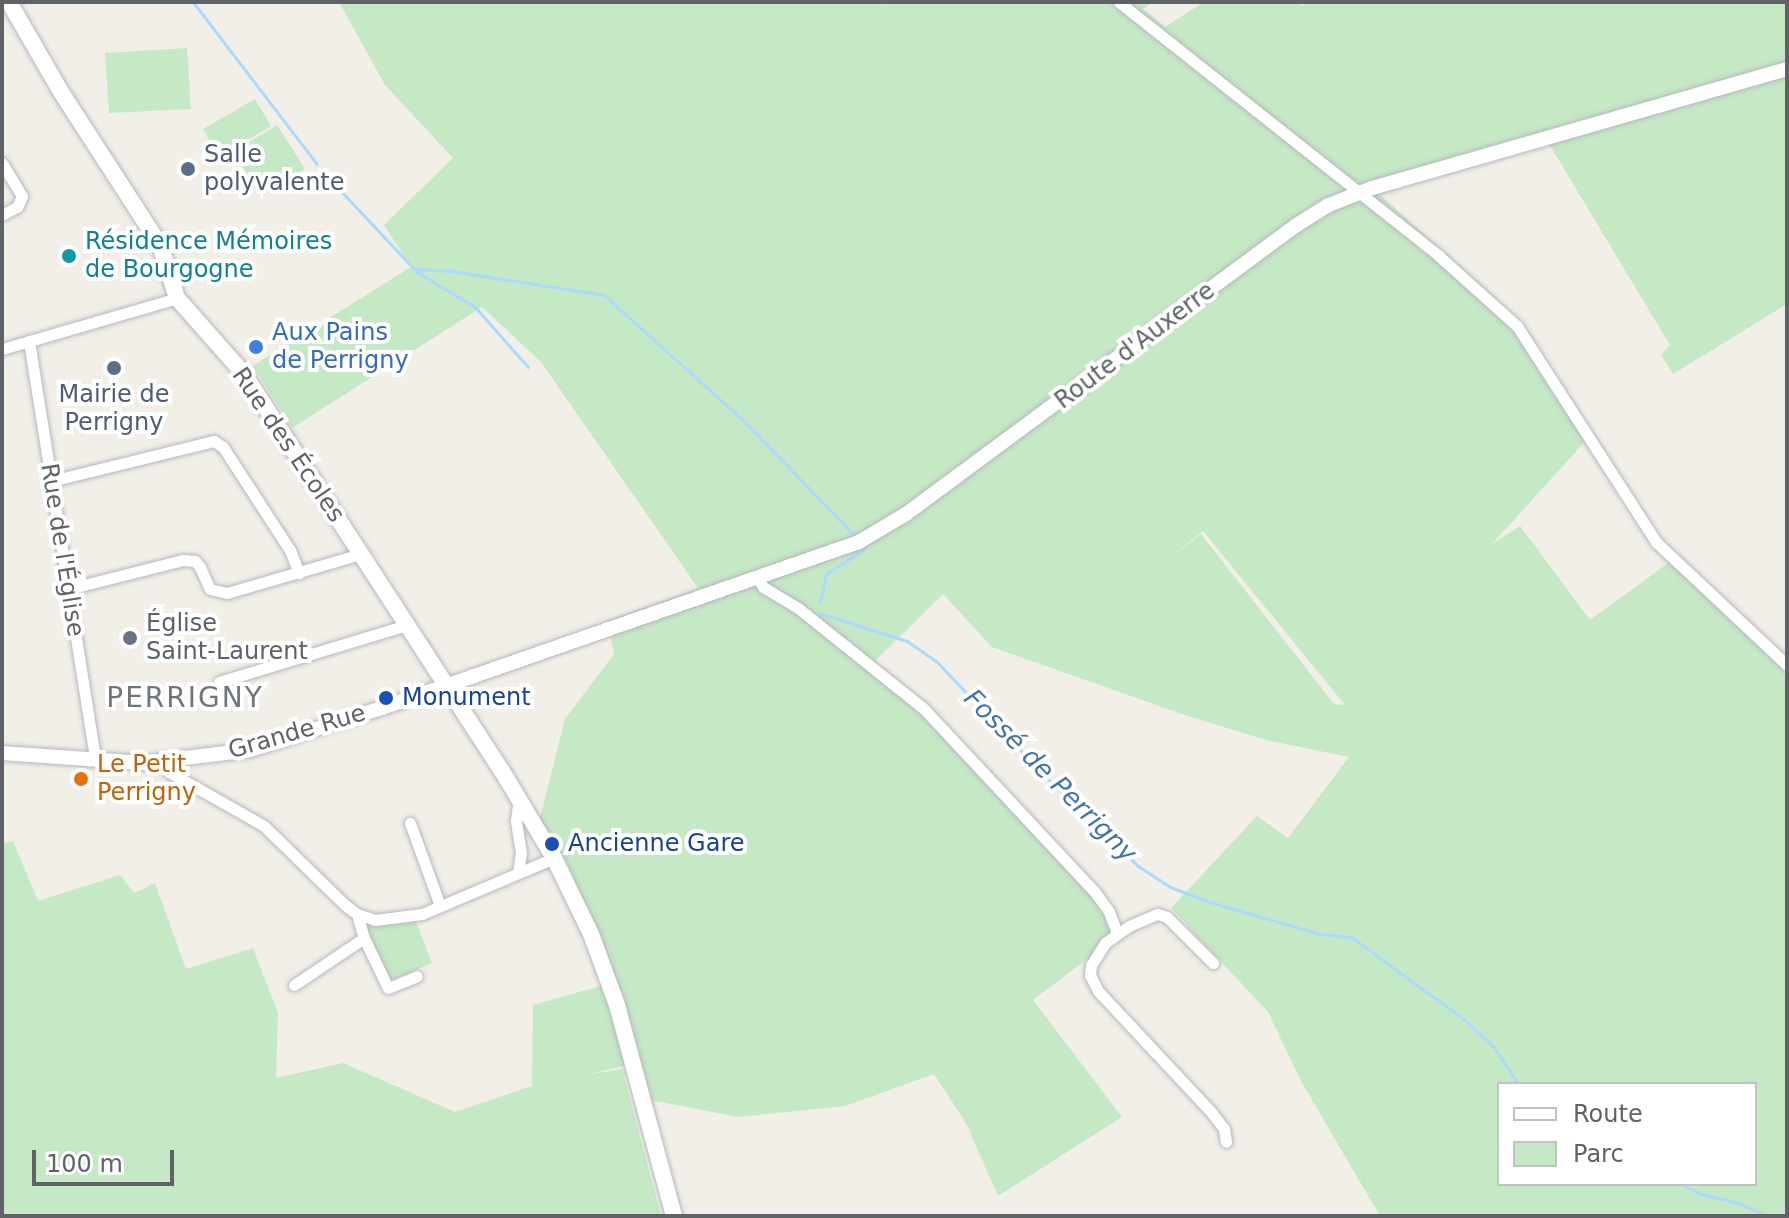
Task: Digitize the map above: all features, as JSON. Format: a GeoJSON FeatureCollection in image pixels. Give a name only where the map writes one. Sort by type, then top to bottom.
{"type":"FeatureCollection","features":[{"type":"Feature","properties":{"kind":"main road","name":"Rue des Écoles"},"geometry":{"type":"LineString","coordinates":[[9,2],[61,92],[160,245],[177,298],[244,374],[522,803],[554,858],[591,934],[617,1005],[674,1216]]}},
{"type":"Feature","properties":{"kind":"street"},"geometry":{"type":"LineString","coordinates":[[1119,2],[1439,256],[1517,326],[1656,542],[1787,665]]}},
{"type":"Feature","properties":{"kind":"street","name":"Route d'Auxerre"},"geometry":{"type":"LineString","coordinates":[[501,666],[859,542],[893,524],[1295,226],[1356,193],[1787,69]]}},
{"type":"Feature","properties":{"kind":"street"},"geometry":{"type":"LineString","coordinates":[[2,163],[22,196],[17,207],[2,215]]}},
{"type":"Feature","properties":{"kind":"street"},"geometry":{"type":"LineString","coordinates":[[2,349],[177,298]]}},
{"type":"Feature","properties":{"kind":"street","name":"Rue de l'Église"},"geometry":{"type":"LineString","coordinates":[[29,341],[95,758]]}},
{"type":"Feature","properties":{"kind":"street"},"geometry":{"type":"LineString","coordinates":[[51,481],[214,441],[223,447],[290,550],[299,573]]}},
{"type":"Feature","properties":{"kind":"street"},"geometry":{"type":"LineString","coordinates":[[68,589],[183,560],[195,561],[210,589],[219,594],[360,554]]}},
{"type":"Feature","properties":{"kind":"street"},"geometry":{"type":"LineString","coordinates":[[757,577],[763,587],[798,608],[924,709],[1094,891],[1109,912],[1117,933]]}},
{"type":"Feature","properties":{"kind":"street"},"geometry":{"type":"LineString","coordinates":[[219,682],[407,625]]}},
{"type":"Feature","properties":{"kind":"street","name":"Grande Rue"},"geometry":{"type":"LineString","coordinates":[[2,753],[162,761],[250,750],[501,666]]}},
{"type":"Feature","properties":{"kind":"street"},"geometry":{"type":"LineString","coordinates":[[162,761],[169,772],[264,826],[357,914],[375,920],[422,914],[554,858]]}},
{"type":"Feature","properties":{"kind":"street"},"geometry":{"type":"LineString","coordinates":[[518,872],[521,853],[516,820],[518,806],[522,803]]}},
{"type":"Feature","properties":{"kind":"street"},"geometry":{"type":"LineString","coordinates":[[410,823],[440,906]]}},
{"type":"Feature","properties":{"kind":"street"},"geometry":{"type":"LineString","coordinates":[[357,914],[364,938],[388,988],[417,976]]}},
{"type":"Feature","properties":{"kind":"street"},"geometry":{"type":"LineString","coordinates":[[1213,963],[1167,917],[1157,914],[1117,933],[1105,943],[1091,965],[1090,975],[1098,991],[1212,1113],[1224,1129],[1226,1142]]}},
{"type":"Feature","properties":{"kind":"street"},"geometry":{"type":"LineString","coordinates":[[294,985],[364,938]]}},
{"type":"Feature","properties":{"kind":"green space"},"geometry":{"type":"Polygon","coordinates":[[[339,2],[884,2],[887,5],[891,2],[1153,2],[1143,9],[1165,27],[1204,2],[1298,2],[1302,6],[1310,2],[1787,2],[1787,304],[1673,374],[1661,355],[1670,345],[1548,142],[1379,194],[1496,298],[1591,435],[1492,544],[1520,526],[1590,620],[1671,561],[1787,675],[1787,1216],[1380,1216],[1301,1081],[1268,1012],[1171,908],[1257,816],[1288,838],[1349,757],[1266,740],[992,647],[943,594],[874,662],[1099,895],[1113,939],[1033,1000],[1122,1117],[998,1196],[966,1123],[934,1074],[845,1106],[738,1117],[651,1100],[568,865],[540,818],[565,719],[614,654],[608,621],[698,588],[541,362],[482,307],[292,428],[253,366],[411,267],[384,225],[453,158],[385,85],[339,2]],[[1203,531],[1163,563],[1201,534],[1334,704],[1345,705],[1203,531]]]}},
{"type":"Feature","properties":{"kind":"green space"},"geometry":{"type":"Polygon","coordinates":[[[187,48],[191,109],[109,113],[105,53],[187,48]]]}},
{"type":"Feature","properties":{"kind":"green space"},"geometry":{"type":"Polygon","coordinates":[[[255,99],[271,126],[219,157],[203,129],[255,99]]]}},
{"type":"Feature","properties":{"kind":"green space"},"geometry":{"type":"Polygon","coordinates":[[[277,125],[305,169],[261,197],[233,152],[277,125]]]}},
{"type":"Feature","properties":{"kind":"green space"},"geometry":{"type":"Polygon","coordinates":[[[13,841],[38,901],[120,875],[134,893],[155,883],[186,969],[253,948],[278,1013],[276,1078],[343,1063],[455,1112],[532,1086],[533,1005],[601,986],[627,1065],[586,1075],[622,1069],[661,1216],[2,1216],[2,843],[13,841]]]}},
{"type":"Feature","properties":{"kind":"green space"},"geometry":{"type":"Polygon","coordinates":[[[416,922],[432,963],[389,981],[365,927],[416,922]]]}},
{"type":"Feature","properties":{"kind":"waterway","name":"Fossé de Perrigny"},"geometry":{"type":"LineString","coordinates":[[193,2],[317,164]]}},
{"type":"Feature","properties":{"kind":"waterway","name":"Fossé de Perrigny"},"geometry":{"type":"LineString","coordinates":[[323,172],[417,272],[475,307],[528,367]]}},
{"type":"Feature","properties":{"kind":"waterway","name":"Fossé de Perrigny"},"geometry":{"type":"LineString","coordinates":[[414,269],[452,271],[604,295],[745,422],[854,535]]}},
{"type":"Feature","properties":{"kind":"waterway","name":"Fossé de Perrigny"},"geometry":{"type":"LineString","coordinates":[[820,602],[826,574],[863,550]]}},
{"type":"Feature","properties":{"kind":"waterway","name":"Fossé de Perrigny"},"geometry":{"type":"LineString","coordinates":[[819,613],[907,641],[938,663],[1049,780],[1138,866],[1170,887],[1210,902],[1320,934],[1351,937],[1466,1021],[1493,1046],[1517,1082]]}},
{"type":"Feature","properties":{"kind":"waterway","name":"Fossé de Perrigny"},"geometry":{"type":"LineString","coordinates":[[1686,1186],[1700,1194],[1739,1203],[1767,1216]]}},
{"type":"Feature","properties":{"kind":"place","name":"Salle polyvalente"},"geometry":{"type":"Point","coordinates":[188,169]}},
{"type":"Feature","properties":{"kind":"place","name":"Résidence Mémoires de Bourgogne"},"geometry":{"type":"Point","coordinates":[69,256]}},
{"type":"Feature","properties":{"kind":"place","name":"Aux Pains de Perrigny"},"geometry":{"type":"Point","coordinates":[256,347]}},
{"type":"Feature","properties":{"kind":"place","name":"Mairie de Perrigny"},"geometry":{"type":"Point","coordinates":[114,368]}},
{"type":"Feature","properties":{"kind":"place","name":"Église Saint-Laurent"},"geometry":{"type":"Point","coordinates":[130,638]}},
{"type":"Feature","properties":{"kind":"place","name":"Monument"},"geometry":{"type":"Point","coordinates":[386,698]}},
{"type":"Feature","properties":{"kind":"place","name":"Le Petit Perrigny"},"geometry":{"type":"Point","coordinates":[81,779]}},
{"type":"Feature","properties":{"kind":"place","name":"Ancienne Gare"},"geometry":{"type":"Point","coordinates":[552,844]}},
{"type":"Feature","properties":{"kind":"district","name":"PERRIGNY"},"geometry":{"type":"Point","coordinates":[185,698]}}]}
